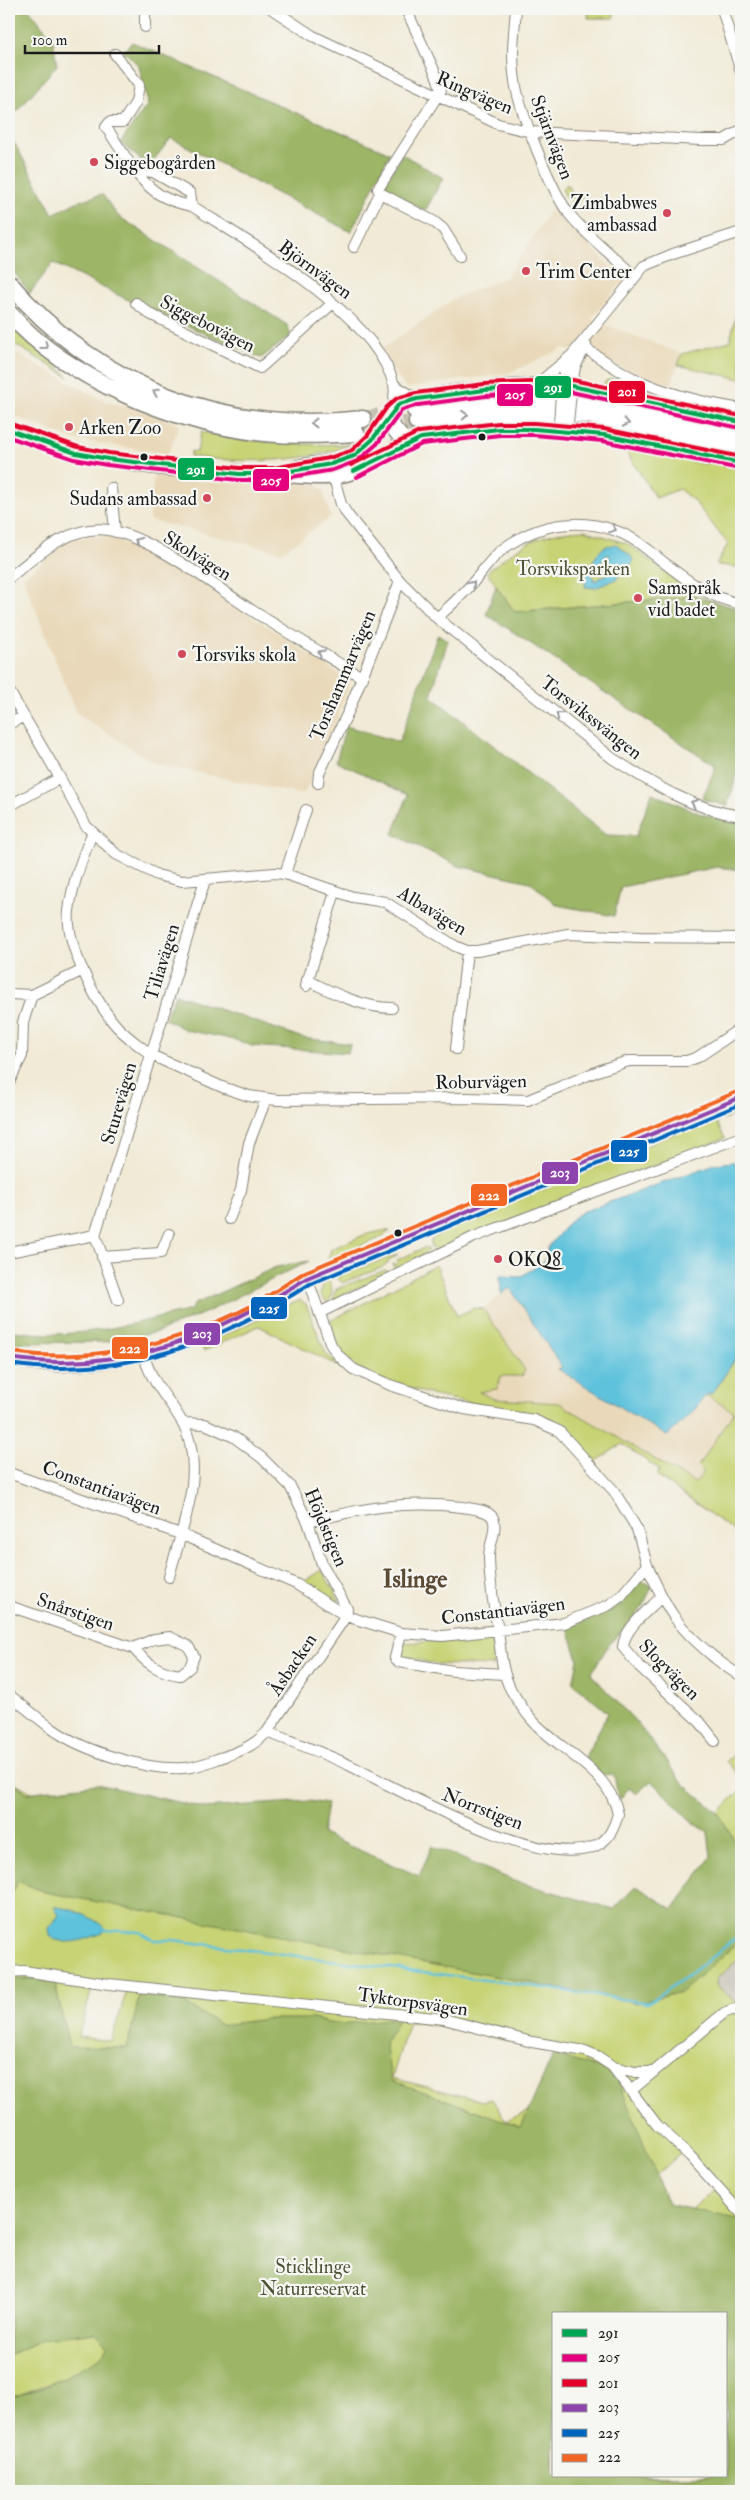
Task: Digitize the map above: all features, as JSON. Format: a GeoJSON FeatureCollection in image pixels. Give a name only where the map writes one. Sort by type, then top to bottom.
{"type":"FeatureCollection","features":[{"type":"Feature","properties":{"kind":"main road"},"geometry":{"type":"LineString","coordinates":[[9,283],[59,333],[99,363],[141,385],[218,413],[259,420],[360,426],[306,436],[264,433],[227,427],[179,415],[140,400],[67,362],[38,341],[9,313]]}},
{"type":"Feature","properties":{"kind":"main road"},"geometry":{"type":"LineString","coordinates":[[566,389],[741,422]]}},
{"type":"Feature","properties":{"kind":"main road"},"geometry":{"type":"LineString","coordinates":[[416,410],[456,402],[544,398],[600,404],[741,436]]}},
{"type":"Feature","properties":{"kind":"main road"},"geometry":{"type":"LineString","coordinates":[[416,410],[458,416],[503,412],[589,415],[741,447]]}},
{"type":"Feature","properties":{"kind":"main road"},"geometry":{"type":"LineString","coordinates":[[619,436],[741,463]]}},
{"type":"Feature","properties":{"kind":"street"},"geometry":{"type":"LineString","coordinates":[[145,9],[145,27]]}},
{"type":"Feature","properties":{"kind":"street","name":"Ringvägen"},"geometry":{"type":"LineString","coordinates":[[272,9],[313,36],[498,124],[531,132],[701,140],[724,140],[741,130]]}},
{"type":"Feature","properties":{"kind":"street"},"geometry":{"type":"LineString","coordinates":[[354,247],[380,193],[378,189],[394,161],[441,90],[438,78],[406,9]]}},
{"type":"Feature","properties":{"kind":"street","name":"Stjärnvägen"},"geometry":{"type":"LineString","coordinates":[[516,9],[512,57],[515,84],[531,132],[555,192],[570,215],[634,276]]}},
{"type":"Feature","properties":{"kind":"street"},"geometry":{"type":"LineString","coordinates":[[722,9],[741,72]]}},
{"type":"Feature","properties":{"kind":"street","name":"Björnvägen"},"geometry":{"type":"LineString","coordinates":[[115,54],[138,85],[136,102],[123,122],[110,122],[106,127],[146,186],[172,203],[192,206],[277,261],[333,303],[351,318],[380,356],[394,385]]}},
{"type":"Feature","properties":{"kind":"street","name":"Björnvägen"},"geometry":{"type":"LineString","coordinates":[[134,170],[153,172],[190,193],[192,206]]}},
{"type":"Feature","properties":{"kind":"street"},"geometry":{"type":"LineString","coordinates":[[380,193],[434,221],[443,229],[460,256]]}},
{"type":"Feature","properties":{"kind":"street"},"geometry":{"type":"LineString","coordinates":[[536,386],[582,346],[634,276],[649,262],[741,232]]}},
{"type":"Feature","properties":{"kind":"street","name":"Siggebovägen"},"geometry":{"type":"LineString","coordinates":[[136,302],[150,314],[260,368],[333,303]]}},
{"type":"Feature","properties":{"kind":"street"},"geometry":{"type":"LineString","coordinates":[[566,389],[582,346]]}},
{"type":"Feature","properties":{"kind":"street"},"geometry":{"type":"LineString","coordinates":[[582,346],[621,371],[654,387],[699,400],[741,409]]}},
{"type":"Feature","properties":{"kind":"street"},"geometry":{"type":"LineString","coordinates":[[563,426],[566,389],[572,355]]}},
{"type":"Feature","properties":{"kind":"street"},"geometry":{"type":"LineString","coordinates":[[394,385],[392,426],[400,436],[415,440]]}},
{"type":"Feature","properties":{"kind":"street"},"geometry":{"type":"LineString","coordinates":[[394,385],[416,410]]}},
{"type":"Feature","properties":{"kind":"street"},"geometry":{"type":"LineString","coordinates":[[416,410],[536,386],[566,389]]}},
{"type":"Feature","properties":{"kind":"street"},"geometry":{"type":"LineString","coordinates":[[332,470],[354,456],[372,440],[393,409],[406,401],[416,410]]}},
{"type":"Feature","properties":{"kind":"street"},"geometry":{"type":"LineString","coordinates":[[9,430],[76,453],[108,459],[186,469],[274,474],[332,470],[352,472],[415,440],[475,430],[563,426],[619,436]]}},
{"type":"Feature","properties":{"kind":"street","name":"Torsvikssvängen"},"geometry":{"type":"LineString","coordinates":[[332,470],[341,504],[347,514],[400,581],[437,618],[612,758],[636,774],[698,805],[741,816]]}},
{"type":"Feature","properties":{"kind":"street"},"geometry":{"type":"LineString","coordinates":[[111,488],[115,532]]}},
{"type":"Feature","properties":{"kind":"street"},"geometry":{"type":"LineString","coordinates":[[437,618],[460,597],[503,549],[539,530],[580,523],[606,526],[633,538],[702,590],[741,604]]}},
{"type":"Feature","properties":{"kind":"street","name":"Skolvägen"},"geometry":{"type":"LineString","coordinates":[[9,578],[60,540],[74,533],[108,530],[164,553],[297,640],[363,678]]}},
{"type":"Feature","properties":{"kind":"street","name":"Torshammarvägen"},"geometry":{"type":"LineString","coordinates":[[318,784],[319,774],[363,678],[400,581]]}},
{"type":"Feature","properties":{"kind":"street"},"geometry":{"type":"LineString","coordinates":[[9,691],[92,834]]}},
{"type":"Feature","properties":{"kind":"street"},"geometry":{"type":"LineString","coordinates":[[9,724],[24,716]]}},
{"type":"Feature","properties":{"kind":"street"},"geometry":{"type":"LineString","coordinates":[[9,806],[60,778]]}},
{"type":"Feature","properties":{"kind":"street"},"geometry":{"type":"LineString","coordinates":[[284,874],[306,810]]}},
{"type":"Feature","properties":{"kind":"street","name":"Albavägen"},"geometry":{"type":"LineString","coordinates":[[92,834],[116,854],[157,875],[182,881],[275,873],[284,874],[335,892],[385,902],[455,946],[467,950],[477,951],[568,934],[741,938]]}},
{"type":"Feature","properties":{"kind":"street","name":"Sturevägen"},"geometry":{"type":"LineString","coordinates":[[92,834],[82,857],[69,912],[69,927],[83,970],[114,1024],[151,1055],[95,1235]]}},
{"type":"Feature","properties":{"kind":"street","name":"Tiliavägen"},"geometry":{"type":"LineString","coordinates":[[151,1055],[204,880]]}},
{"type":"Feature","properties":{"kind":"street"},"geometry":{"type":"LineString","coordinates":[[335,892],[307,983],[380,1008],[392,1008]]}},
{"type":"Feature","properties":{"kind":"street"},"geometry":{"type":"LineString","coordinates":[[456,1049],[467,950]]}},
{"type":"Feature","properties":{"kind":"street"},"geometry":{"type":"LineString","coordinates":[[9,994],[32,995],[83,970]]}},
{"type":"Feature","properties":{"kind":"street"},"geometry":{"type":"LineString","coordinates":[[9,1082],[22,1056],[23,1022],[32,995]]}},
{"type":"Feature","properties":{"kind":"street","name":"Roburvägen"},"geometry":{"type":"LineString","coordinates":[[151,1055],[222,1087],[266,1099],[528,1100],[603,1069],[629,1061],[687,1061],[698,1057],[741,1028]]}},
{"type":"Feature","properties":{"kind":"street"},"geometry":{"type":"LineString","coordinates":[[9,1358],[48,1362],[78,1362],[143,1352],[195,1338],[249,1314],[307,1278],[741,1097]]}},
{"type":"Feature","properties":{"kind":"street"},"geometry":{"type":"LineString","coordinates":[[229,1219],[241,1190],[249,1143],[266,1099]]}},
{"type":"Feature","properties":{"kind":"street"},"geometry":{"type":"LineString","coordinates":[[319,1313],[474,1237],[741,1137]]}},
{"type":"Feature","properties":{"kind":"street"},"geometry":{"type":"LineString","coordinates":[[102,1257],[161,1253],[169,1234]]}},
{"type":"Feature","properties":{"kind":"street"},"geometry":{"type":"LineString","coordinates":[[9,1252],[95,1235],[118,1300]]}},
{"type":"Feature","properties":{"kind":"street"},"geometry":{"type":"LineString","coordinates":[[307,1278],[332,1345],[339,1356],[353,1369],[370,1377],[464,1409],[534,1420],[558,1431],[614,1491],[637,1529],[647,1564],[669,1611],[683,1629],[724,1665],[741,1675]]}},
{"type":"Feature","properties":{"kind":"street"},"geometry":{"type":"LineString","coordinates":[[143,1352],[152,1379],[182,1423],[194,1457],[193,1480],[169,1577]]}},
{"type":"Feature","properties":{"kind":"street","name":"Höjdstigen"},"geometry":{"type":"LineString","coordinates":[[182,1423],[205,1424],[234,1437],[248,1446],[290,1486],[308,1522],[322,1564],[345,1604],[346,1616]]}},
{"type":"Feature","properties":{"kind":"street","name":"Constantiavägen"},"geometry":{"type":"LineString","coordinates":[[9,1473],[180,1534],[296,1584],[346,1616],[401,1633],[443,1636],[564,1623],[602,1609],[621,1596],[647,1564]]}},
{"type":"Feature","properties":{"kind":"street","name":"Norrstigen"},"geometry":{"type":"LineString","coordinates":[[267,1732],[349,1765],[440,1812],[504,1837],[556,1849],[590,1848],[609,1836],[618,1814],[612,1794],[586,1766],[532,1720],[511,1689],[504,1674],[490,1589],[489,1554],[494,1524],[492,1517],[484,1511],[435,1504],[400,1504],[362,1509],[308,1522]]}},
{"type":"Feature","properties":{"kind":"street","name":"Slogvägen"},"geometry":{"type":"LineString","coordinates":[[661,1597],[629,1632],[624,1640],[623,1647],[639,1666],[700,1722],[715,1741]]}},
{"type":"Feature","properties":{"kind":"street","name":"Snårstigen"},"geometry":{"type":"LineString","coordinates":[[9,1606],[132,1648],[146,1663],[164,1673],[180,1675],[190,1667],[194,1656],[188,1646],[170,1637],[154,1639],[132,1648]]}},
{"type":"Feature","properties":{"kind":"street","name":"Åsbacken"},"geometry":{"type":"LineString","coordinates":[[267,1732],[346,1616]]}},
{"type":"Feature","properties":{"kind":"street"},"geometry":{"type":"LineString","coordinates":[[401,1633],[395,1658],[399,1662],[454,1671],[504,1674]]}},
{"type":"Feature","properties":{"kind":"street"},"geometry":{"type":"LineString","coordinates":[[9,1695],[55,1731],[97,1751],[156,1767],[196,1766],[248,1747],[256,1743],[267,1732]]}},
{"type":"Feature","properties":{"kind":"street","name":"Tyktorpsvägen"},"geometry":{"type":"LineString","coordinates":[[9,1972],[24,1971],[109,1984],[444,2019],[532,2042],[585,2051],[612,2066],[657,2125],[690,2156],[741,2213]]}},
{"type":"Feature","properties":{"kind":"street"},"geometry":{"type":"LineString","coordinates":[[632,2090],[724,2013],[734,2009],[741,2013]]}},
{"type":"Feature","properties":{"kind":"street"},"geometry":{"type":"LineString","coordinates":[[612,2066],[635,2072],[654,2072]]}},
{"type":"Feature","properties":{"kind":"shaded area"},"geometry":{"type":"Polygon","coordinates":[[[553,206],[623,281],[591,319],[682,354],[671,384],[563,348],[509,373],[406,388],[391,368],[382,349],[457,297],[507,277],[553,206]]]}},
{"type":"Feature","properties":{"kind":"shaded area"},"geometry":{"type":"Polygon","coordinates":[[[9,350],[108,403],[130,406],[179,425],[168,454],[73,439],[9,414],[9,350]]]}},
{"type":"Feature","properties":{"kind":"shaded area"},"geometry":{"type":"Polygon","coordinates":[[[154,475],[200,481],[316,484],[323,491],[331,517],[282,552],[149,520],[154,475]]]}},
{"type":"Feature","properties":{"kind":"shaded area","name":"Torsviks skola"},"geometry":{"type":"Polygon","coordinates":[[[105,536],[165,559],[350,681],[330,740],[303,795],[154,763],[76,713],[23,577],[71,539],[105,536]]]}},
{"type":"Feature","properties":{"kind":"shaded area"},"geometry":{"type":"Polygon","coordinates":[[[510,1287],[562,1368],[558,1369],[667,1436],[689,1416],[706,1395],[735,1412],[698,1466],[704,1472],[695,1483],[559,1403],[494,1399],[478,1392],[497,1389],[501,1376],[521,1376],[525,1371],[483,1309],[510,1287]]]}},
{"type":"Feature","properties":{"kind":"shaded area"},"geometry":{"type":"Polygon","coordinates":[[[741,1952],[741,2001],[736,2006],[712,1981],[741,1952]]]}},
{"type":"Feature","properties":{"kind":"green space"},"geometry":{"type":"Polygon","coordinates":[[[9,9],[29,9],[53,40],[57,65],[9,120],[9,9]]]}},
{"type":"Feature","properties":{"kind":"green space"},"geometry":{"type":"Polygon","coordinates":[[[589,9],[614,9],[614,18],[588,18],[589,9]]]}},
{"type":"Feature","properties":{"kind":"green space"},"geometry":{"type":"Polygon","coordinates":[[[132,42],[390,153],[351,232],[171,138],[149,166],[120,143],[148,104],[139,66],[124,51],[132,42]]]}},
{"type":"Feature","properties":{"kind":"green space"},"geometry":{"type":"Polygon","coordinates":[[[9,133],[53,214],[77,202],[102,194],[118,216],[287,325],[291,336],[261,358],[124,298],[53,263],[30,293],[9,266],[9,133]]]}},
{"type":"Feature","properties":{"kind":"green space"},"geometry":{"type":"Polygon","coordinates":[[[402,154],[443,178],[425,211],[383,187],[402,154]]]}},
{"type":"Feature","properties":{"kind":"green space"},"geometry":{"type":"Polygon","coordinates":[[[567,184],[576,198],[583,194],[581,200],[575,206],[565,196],[562,189],[567,184]]]}},
{"type":"Feature","properties":{"kind":"green space"},"geometry":{"type":"Polygon","coordinates":[[[741,313],[741,379],[678,365],[682,354],[730,341],[736,314],[741,313]]]}},
{"type":"Feature","properties":{"kind":"green space"},"geometry":{"type":"Polygon","coordinates":[[[9,322],[69,377],[9,341],[9,322]]]}},
{"type":"Feature","properties":{"kind":"green space"},"geometry":{"type":"Polygon","coordinates":[[[624,378],[662,395],[694,404],[606,387],[604,384],[612,379],[623,385],[624,378]]]}},
{"type":"Feature","properties":{"kind":"green space"},"geometry":{"type":"Polygon","coordinates":[[[201,432],[276,443],[313,445],[351,444],[333,451],[314,455],[272,460],[229,460],[190,456],[191,451],[197,452],[201,432]]]}},
{"type":"Feature","properties":{"kind":"green space"},"geometry":{"type":"Polygon","coordinates":[[[625,444],[703,464],[709,462],[741,469],[741,567],[716,565],[728,544],[694,501],[679,489],[656,498],[625,450],[625,444]]]}},
{"type":"Feature","properties":{"kind":"green space","name":"Torsviksparken"},"geometry":{"type":"Polygon","coordinates":[[[584,530],[628,544],[697,596],[514,612],[487,572],[531,541],[555,533],[584,530]]]}},
{"type":"Feature","properties":{"kind":"green space"},"geometry":{"type":"Polygon","coordinates":[[[496,586],[515,612],[697,596],[741,610],[741,627],[735,657],[741,659],[741,763],[727,806],[702,799],[716,766],[486,614],[496,586]]]}},
{"type":"Feature","properties":{"kind":"green space"},"geometry":{"type":"Polygon","coordinates":[[[438,634],[448,640],[431,696],[606,835],[636,836],[652,793],[701,814],[741,824],[741,870],[717,867],[621,887],[614,916],[557,905],[530,882],[459,866],[393,834],[408,795],[336,761],[346,726],[399,742],[438,634]]]}},
{"type":"Feature","properties":{"kind":"green space"},"geometry":{"type":"Polygon","coordinates":[[[175,994],[303,1038],[350,1044],[348,1053],[252,1046],[236,1040],[186,1030],[165,1019],[175,994]]]}},
{"type":"Feature","properties":{"kind":"green space"},"geometry":{"type":"Polygon","coordinates":[[[741,1105],[741,1112],[716,1122],[725,1138],[437,1250],[431,1248],[431,1240],[441,1233],[741,1105]]]}},
{"type":"Feature","properties":{"kind":"green space"},"geometry":{"type":"Polygon","coordinates":[[[390,1231],[378,1239],[328,1259],[331,1249],[364,1235],[390,1231]]]}},
{"type":"Feature","properties":{"kind":"green space"},"geometry":{"type":"Polygon","coordinates":[[[426,1247],[429,1250],[426,1253],[397,1268],[393,1267],[393,1264],[396,1265],[398,1263],[397,1260],[426,1247]]]}},
{"type":"Feature","properties":{"kind":"green space"},"geometry":{"type":"Polygon","coordinates":[[[398,1254],[381,1268],[342,1283],[336,1277],[398,1254]]]}},
{"type":"Feature","properties":{"kind":"green space"},"geometry":{"type":"Polygon","coordinates":[[[309,1261],[207,1312],[158,1332],[105,1342],[9,1343],[9,1330],[55,1334],[78,1333],[123,1326],[191,1310],[193,1305],[276,1267],[309,1261]]]}},
{"type":"Feature","properties":{"kind":"green space"},"geometry":{"type":"Polygon","coordinates":[[[436,1265],[457,1316],[474,1308],[483,1309],[525,1370],[522,1376],[501,1376],[497,1389],[479,1392],[494,1399],[559,1403],[695,1483],[704,1472],[698,1466],[734,1412],[706,1395],[713,1393],[741,1350],[741,1536],[657,1476],[659,1469],[622,1444],[595,1462],[553,1419],[435,1396],[380,1379],[356,1367],[340,1351],[333,1335],[330,1321],[436,1265]]]}},
{"type":"Feature","properties":{"kind":"green space"},"geometry":{"type":"Polygon","coordinates":[[[385,1270],[389,1272],[333,1301],[336,1289],[385,1270]]]}},
{"type":"Feature","properties":{"kind":"green space"},"geometry":{"type":"Polygon","coordinates":[[[328,1280],[332,1292],[331,1298],[327,1303],[320,1294],[323,1285],[328,1280]]]}},
{"type":"Feature","properties":{"kind":"green space"},"geometry":{"type":"Polygon","coordinates":[[[300,1300],[306,1304],[326,1354],[344,1369],[259,1326],[204,1351],[201,1345],[300,1300]]]}},
{"type":"Feature","properties":{"kind":"green space"},"geometry":{"type":"Polygon","coordinates":[[[322,1570],[339,1600],[333,1603],[302,1583],[322,1570]]]}},
{"type":"Feature","properties":{"kind":"green space"},"geometry":{"type":"Polygon","coordinates":[[[639,1579],[652,1587],[641,1609],[608,1646],[591,1674],[638,1724],[684,1784],[719,1814],[741,1852],[741,1940],[681,1992],[637,2003],[45,1892],[18,1881],[9,1900],[9,1778],[27,1793],[97,1784],[204,1808],[310,1801],[327,1804],[322,1834],[419,1876],[432,1846],[517,1882],[614,1909],[636,1886],[673,1909],[711,1857],[708,1832],[691,1821],[651,1781],[636,1794],[629,1788],[620,1799],[613,1774],[601,1775],[585,1757],[608,1713],[573,1683],[578,1660],[568,1628],[619,1606],[639,1579]]]}},
{"type":"Feature","properties":{"kind":"green space"},"geometry":{"type":"Polygon","coordinates":[[[491,1637],[494,1666],[435,1664],[401,1656],[404,1643],[491,1637]]]}},
{"type":"Feature","properties":{"kind":"green space"},"geometry":{"type":"Polygon","coordinates":[[[737,1750],[741,1754],[741,1782],[737,1773],[726,1761],[737,1750]]]}},
{"type":"Feature","properties":{"kind":"green space","name":"Sticklinge Naturreservat"},"geometry":{"type":"Polygon","coordinates":[[[9,1779],[29,1791],[71,1806],[465,1893],[662,1918],[741,1865],[741,1957],[717,1978],[716,1985],[741,2006],[741,2491],[9,2491],[9,2432],[52,2383],[9,2398],[9,1779]],[[93,1986],[78,2037],[111,2041],[127,1990],[93,1986]],[[409,2022],[392,2078],[483,2101],[492,2099],[506,2121],[538,2107],[559,2053],[443,2026],[409,2022]],[[682,2152],[646,2185],[676,2223],[715,2189],[682,2152]]]}},
{"type":"Feature","properties":{"kind":"green space"},"geometry":{"type":"Polygon","coordinates":[[[741,1789],[741,1860],[717,1814],[741,1789]]]}},
{"type":"Feature","properties":{"kind":"green space","name":"Sticklinge Naturreservat"},"geometry":{"type":"Polygon","coordinates":[[[54,1978],[69,2047],[127,2048],[140,1993],[184,2003],[221,2025],[266,2019],[313,2019],[340,2024],[399,2018],[385,2042],[391,2080],[521,2127],[553,2055],[615,2073],[668,2204],[741,2220],[741,2491],[9,2491],[9,2398],[45,2387],[101,2358],[107,2345],[94,2332],[43,2339],[9,2355],[9,1980],[54,1978]]]}},
{"type":"Feature","properties":{"kind":"water"},"geometry":{"type":"Polygon","coordinates":[[[616,544],[631,556],[633,561],[629,569],[621,571],[617,579],[595,588],[585,587],[588,572],[597,555],[604,547],[616,544]],[[608,554],[591,574],[595,581],[614,570],[613,566],[608,562],[610,556],[608,554]]]}},
{"type":"Feature","properties":{"kind":"water"},"geometry":{"type":"Polygon","coordinates":[[[741,1161],[741,1350],[713,1393],[706,1395],[689,1416],[667,1436],[558,1369],[562,1367],[510,1288],[501,1294],[500,1276],[520,1277],[544,1262],[548,1247],[572,1219],[582,1212],[715,1164],[741,1161]]]}},
{"type":"Feature","properties":{"kind":"water"},"geometry":{"type":"Polygon","coordinates":[[[54,1907],[60,1907],[87,1916],[104,1927],[103,1933],[76,1941],[56,1940],[50,1936],[49,1928],[59,1915],[54,1907]]]}},
{"type":"Feature","properties":{"kind":"waterway"},"geometry":{"type":"LineString","coordinates":[[104,1930],[140,1932],[154,1940],[173,1940],[648,2003],[689,1975],[741,1934]]}},
{"type":"Feature","properties":{"kind":"tunnel"},"geometry":{"type":"LineString","coordinates":[[363,419],[400,412]]}},
{"type":"Feature","properties":{"kind":"tunnel"},"geometry":{"type":"LineString","coordinates":[[356,433],[417,422]]}},
{"type":"Feature","properties":{"kind":"transit line","name":"201"},"geometry":{"type":"LineString","coordinates":[[11,424],[78,447],[109,453],[239,468],[273,468],[329,458],[351,451],[367,436],[387,407],[397,398],[416,393],[484,384],[573,380],[741,416]]}},
{"type":"Feature","properties":{"kind":"transit line","name":"291"},"geometry":{"type":"LineString","coordinates":[[9,430],[76,453],[108,459],[239,474],[274,474],[331,464],[354,456],[372,440],[399,404],[417,399],[485,390],[572,386],[741,422]]}},
{"type":"Feature","properties":{"kind":"transit line","name":"205"},"geometry":{"type":"LineString","coordinates":[[9,437],[74,459],[107,465],[238,480],[274,480],[333,470],[357,461],[377,444],[402,410],[418,405],[486,396],[571,392],[740,428]]}},
{"type":"Feature","properties":{"kind":"transit line","name":"201"},"geometry":{"type":"LineString","coordinates":[[351,465],[419,432],[499,423],[535,423],[604,429],[741,457]]}},
{"type":"Feature","properties":{"kind":"transit line","name":"291"},"geometry":{"type":"LineString","coordinates":[[354,471],[421,438],[499,429],[534,429],[604,435],[741,463]]}},
{"type":"Feature","properties":{"kind":"transit line","name":"205"},"geometry":{"type":"LineString","coordinates":[[357,477],[422,444],[500,435],[534,435],[603,441],[740,469]]}},
{"type":"Feature","properties":{"kind":"transit line","name":"222"},"geometry":{"type":"LineString","coordinates":[[10,1352],[41,1355],[104,1353],[135,1348],[195,1330],[253,1305],[305,1272],[739,1091]]}},
{"type":"Feature","properties":{"kind":"transit line","name":"203"},"geometry":{"type":"LineString","coordinates":[[9,1358],[50,1362],[89,1361],[128,1356],[202,1334],[237,1318],[307,1278],[741,1097]]}},
{"type":"Feature","properties":{"kind":"transit line","name":"225"},"geometry":{"type":"LineString","coordinates":[[9,1364],[50,1368],[90,1367],[129,1362],[203,1340],[239,1324],[310,1284],[741,1104]]}},
{"type":"Feature","properties":{"kind":"place","name":"Siggebogården"},"geometry":{"type":"Point","coordinates":[94,162]}},
{"type":"Feature","properties":{"kind":"place","name":"Zimbabwes ambassad"},"geometry":{"type":"Point","coordinates":[667,213]}},
{"type":"Feature","properties":{"kind":"place","name":"Trim Center"},"geometry":{"type":"Point","coordinates":[526,271]}},
{"type":"Feature","properties":{"kind":"place","name":"Arken Zoo"},"geometry":{"type":"Point","coordinates":[69,427]}},
{"type":"Feature","properties":{"kind":"place","name":"Sudans ambassad"},"geometry":{"type":"Point","coordinates":[207,498]}},
{"type":"Feature","properties":{"kind":"place","name":"Samspråk vid badet"},"geometry":{"type":"Point","coordinates":[638,598]}},
{"type":"Feature","properties":{"kind":"place","name":"Torsviks skola"},"geometry":{"type":"Point","coordinates":[182,654]}},
{"type":"Feature","properties":{"kind":"place","name":"OKQ8"},"geometry":{"type":"Point","coordinates":[498,1259]}},
{"type":"Feature","properties":{"kind":"district","name":"Islinge"},"geometry":{"type":"Point","coordinates":[415,1579]}}]}
